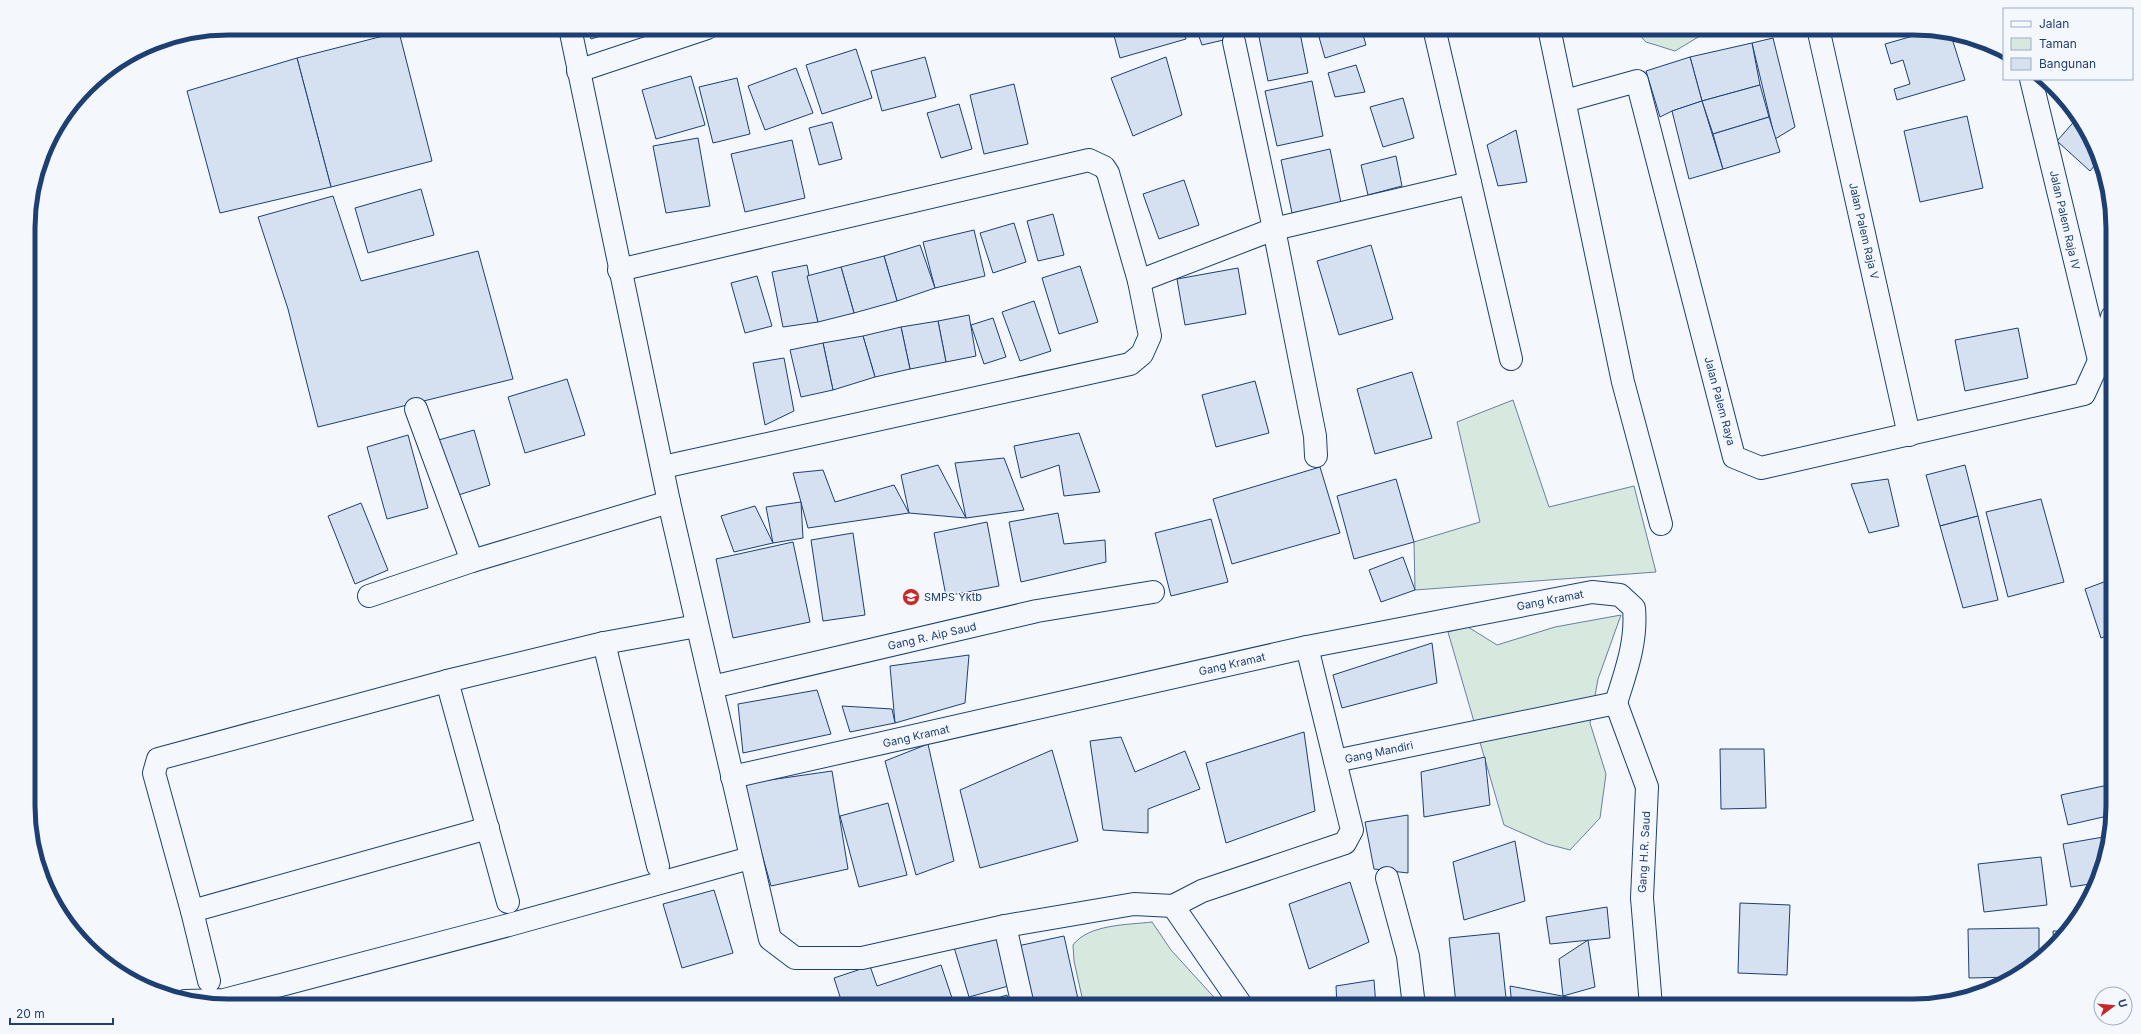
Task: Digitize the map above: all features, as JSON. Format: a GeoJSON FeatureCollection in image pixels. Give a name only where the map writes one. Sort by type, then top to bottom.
{"type":"FeatureCollection","features":[{"type":"Feature","properties":{"kind":"street"},"geometry":{"type":"LineString","coordinates":[[571,35],[619,270],[663,467],[669,502],[750,858],[770,939],[795,958],[862,958],[1005,926],[1134,904],[1173,906],[1237,999]]}},
{"type":"Feature","properties":{"kind":"street"},"geometry":{"type":"LineString","coordinates":[[578,71],[685,35]]}},
{"type":"Feature","properties":{"kind":"street"},"geometry":{"type":"LineString","coordinates":[[1436,35],[1511,359]]}},
{"type":"Feature","properties":{"kind":"street"},"geometry":{"type":"LineString","coordinates":[[1551,35],[1623,382],[1661,524]]}},
{"type":"Feature","properties":{"kind":"street","name":"Jalan Palem Raja V"},"geometry":{"type":"LineString","coordinates":[[1820,35],[1909,435]]}},
{"type":"Feature","properties":{"kind":"street"},"geometry":{"type":"LineString","coordinates":[[1234,42],[1274,229],[1315,436],[1316,456]]}},
{"type":"Feature","properties":{"kind":"street","name":"Jalan Palem Raja IV"},"geometry":{"type":"LineString","coordinates":[[2032,80],[2099,362]]}},
{"type":"Feature","properties":{"kind":"street","name":"Jalan Palem Raya"},"geometry":{"type":"LineString","coordinates":[[1565,101],[1637,81],[1734,457],[1761,468],[2084,394],[2099,362],[2106,338]]}},
{"type":"Feature","properties":{"kind":"street"},"geometry":{"type":"LineString","coordinates":[[619,270],[1089,160],[1104,167],[1108,173],[1139,281],[1150,336],[1142,354],[1130,364],[663,467]]}},
{"type":"Feature","properties":{"kind":"street"},"geometry":{"type":"LineString","coordinates":[[1139,281],[1274,229],[1470,183]]}},
{"type":"Feature","properties":{"kind":"street"},"geometry":{"type":"LineString","coordinates":[[416,409],[472,561]]}},
{"type":"Feature","properties":{"kind":"street"},"geometry":{"type":"LineString","coordinates":[[369,596],[472,561],[669,502]]}},
{"type":"Feature","properties":{"kind":"street","name":"Gang R. Aip Saud"},"geometry":{"type":"LineString","coordinates":[[712,687],[1037,611],[1153,592]]}},
{"type":"Feature","properties":{"kind":"street","name":"Gang Kramat"},"geometry":{"type":"LineString","coordinates":[[732,777],[1307,648],[1592,592],[1620,594],[1634,608],[1636,629],[1631,656],[1616,703]]}},
{"type":"Feature","properties":{"kind":"street"},"geometry":{"type":"LineString","coordinates":[[209,981],[192,910],[154,773],[158,758],[447,681],[604,643],[697,626]]}},
{"type":"Feature","properties":{"kind":"street"},"geometry":{"type":"LineString","coordinates":[[604,643],[658,866]]}},
{"type":"Feature","properties":{"kind":"street"},"geometry":{"type":"LineString","coordinates":[[1307,648],[1335,761]]}},
{"type":"Feature","properties":{"kind":"street"},"geometry":{"type":"LineString","coordinates":[[447,681],[508,902]]}},
{"type":"Feature","properties":{"kind":"street","name":"Gang Mandiri"},"geometry":{"type":"LineString","coordinates":[[1173,906],[1202,891],[1345,843],[1352,830],[1335,761],[1616,703]]}},
{"type":"Feature","properties":{"kind":"street","name":"Gang H.R. Saud"},"geometry":{"type":"LineString","coordinates":[[1616,703],[1647,787],[1642,898],[1650,999]]}},
{"type":"Feature","properties":{"kind":"street"},"geometry":{"type":"LineString","coordinates":[[192,910],[488,828]]}},
{"type":"Feature","properties":{"kind":"street"},"geometry":{"type":"LineString","coordinates":[[228,999],[509,925],[750,858]]}},
{"type":"Feature","properties":{"kind":"street"},"geometry":{"type":"LineString","coordinates":[[1387,878],[1408,956],[1413,999]]}},
{"type":"Feature","properties":{"kind":"street"},"geometry":{"type":"LineString","coordinates":[[1005,926],[1021,999]]}},
{"type":"Feature","properties":{"kind":"green space"},"geometry":{"type":"Polygon","coordinates":[[[1640,35],[1702,35],[1675,51],[1646,42],[1640,35]]]}},
{"type":"Feature","properties":{"kind":"green space"},"geometry":{"type":"Polygon","coordinates":[[[1513,400],[1549,507],[1634,486],[1656,572],[1415,590],[1414,542],[1480,522],[1457,422],[1513,400]]]}},
{"type":"Feature","properties":{"kind":"green space"},"geometry":{"type":"Polygon","coordinates":[[[1621,615],[1598,679],[1590,723],[1606,774],[1600,818],[1570,850],[1547,844],[1504,825],[1448,632],[1468,627],[1497,645],[1555,627],[1621,615]]]}},
{"type":"Feature","properties":{"kind":"green space"},"geometry":{"type":"Polygon","coordinates":[[[1152,922],[1171,950],[1216,999],[1082,999],[1074,961],[1073,945],[1080,938],[1098,929],[1152,922]]]}},
{"type":"Feature","properties":{"kind":"building"},"geometry":{"type":"Polygon","coordinates":[[[387,35],[400,35],[432,161],[331,187],[297,58],[387,35]]]}},
{"type":"Feature","properties":{"kind":"building"},"geometry":{"type":"Polygon","coordinates":[[[590,35],[604,35],[591,39],[590,35]]]}},
{"type":"Feature","properties":{"kind":"building"},"geometry":{"type":"Polygon","coordinates":[[[1114,35],[1185,35],[1186,39],[1120,58],[1114,35]]]}},
{"type":"Feature","properties":{"kind":"building"},"geometry":{"type":"Polygon","coordinates":[[[1198,35],[1245,35],[1202,45],[1198,35]]]}},
{"type":"Feature","properties":{"kind":"building"},"geometry":{"type":"Polygon","coordinates":[[[1259,35],[1300,35],[1308,73],[1268,81],[1259,35]]]}},
{"type":"Feature","properties":{"kind":"building"},"geometry":{"type":"Polygon","coordinates":[[[1326,35],[1363,35],[1366,45],[1325,58],[1319,37],[1326,35]]]}},
{"type":"Feature","properties":{"kind":"building"},"geometry":{"type":"Polygon","coordinates":[[[1916,35],[1952,39],[1965,80],[1897,100],[1894,89],[1910,84],[1903,60],[1891,64],[1885,44],[1916,35]]]}},
{"type":"Feature","properties":{"kind":"building"},"geometry":{"type":"Polygon","coordinates":[[[1773,38],[1795,127],[1775,139],[1752,43],[1773,38]]]}},
{"type":"Feature","properties":{"kind":"building"},"geometry":{"type":"Polygon","coordinates":[[[1752,43],[1760,85],[1702,101],[1690,57],[1752,43]]]}},
{"type":"Feature","properties":{"kind":"building"},"geometry":{"type":"Polygon","coordinates":[[[856,49],[872,98],[822,114],[806,65],[856,49]]]}},
{"type":"Feature","properties":{"kind":"building"},"geometry":{"type":"Polygon","coordinates":[[[925,57],[936,97],[882,111],[871,71],[925,57]]]}},
{"type":"Feature","properties":{"kind":"building"},"geometry":{"type":"Polygon","coordinates":[[[1166,57],[1182,115],[1133,136],[1111,78],[1166,57]]]}},
{"type":"Feature","properties":{"kind":"building"},"geometry":{"type":"Polygon","coordinates":[[[1690,57],[1702,101],[1672,111],[1660,117],[1646,71],[1690,57]]]}},
{"type":"Feature","properties":{"kind":"building"},"geometry":{"type":"Polygon","coordinates":[[[297,58],[331,187],[220,213],[187,91],[297,58]]]}},
{"type":"Feature","properties":{"kind":"building"},"geometry":{"type":"Polygon","coordinates":[[[1356,65],[1365,92],[1335,97],[1328,73],[1356,65]]]}},
{"type":"Feature","properties":{"kind":"building"},"geometry":{"type":"Polygon","coordinates":[[[796,68],[813,113],[765,130],[748,86],[796,68]]]}},
{"type":"Feature","properties":{"kind":"building"},"geometry":{"type":"Polygon","coordinates":[[[691,76],[705,125],[656,139],[642,90],[691,76]]]}},
{"type":"Feature","properties":{"kind":"building"},"geometry":{"type":"Polygon","coordinates":[[[737,78],[750,134],[713,143],[699,87],[737,78]]]}},
{"type":"Feature","properties":{"kind":"building"},"geometry":{"type":"Polygon","coordinates":[[[1312,81],[1323,136],[1277,146],[1265,91],[1312,81]]]}},
{"type":"Feature","properties":{"kind":"building"},"geometry":{"type":"Polygon","coordinates":[[[1014,84],[1028,144],[984,154],[970,95],[1014,84]]]}},
{"type":"Feature","properties":{"kind":"building"},"geometry":{"type":"Polygon","coordinates":[[[1760,85],[1769,117],[1713,134],[1702,101],[1760,85]]]}},
{"type":"Feature","properties":{"kind":"building"},"geometry":{"type":"Polygon","coordinates":[[[1403,98],[1414,138],[1383,147],[1370,107],[1403,98]]]}},
{"type":"Feature","properties":{"kind":"building"},"geometry":{"type":"Polygon","coordinates":[[[1702,101],[1723,169],[1689,179],[1672,111],[1702,101]]]}},
{"type":"Feature","properties":{"kind":"building"},"geometry":{"type":"Polygon","coordinates":[[[959,104],[972,149],[941,158],[927,113],[959,104]]]}},
{"type":"Feature","properties":{"kind":"building"},"geometry":{"type":"Polygon","coordinates":[[[1967,116],[1983,188],[1920,202],[1904,131],[1967,116]]]}},
{"type":"Feature","properties":{"kind":"building"},"geometry":{"type":"Polygon","coordinates":[[[1769,117],[1780,152],[1723,169],[1713,134],[1769,117]]]}},
{"type":"Feature","properties":{"kind":"building"},"geometry":{"type":"Polygon","coordinates":[[[2074,121],[2095,165],[2090,171],[2057,141],[2074,121]]]}},
{"type":"Feature","properties":{"kind":"building"},"geometry":{"type":"Polygon","coordinates":[[[832,122],[842,159],[819,165],[809,128],[832,122]]]}},
{"type":"Feature","properties":{"kind":"building"},"geometry":{"type":"Polygon","coordinates":[[[1516,130],[1527,182],[1498,186],[1487,145],[1516,130]]]}},
{"type":"Feature","properties":{"kind":"building"},"geometry":{"type":"Polygon","coordinates":[[[698,138],[710,206],[666,213],[653,146],[698,138]]]}},
{"type":"Feature","properties":{"kind":"building"},"geometry":{"type":"Polygon","coordinates":[[[792,140],[805,198],[745,212],[731,154],[792,140]]]}},
{"type":"Feature","properties":{"kind":"building"},"geometry":{"type":"Polygon","coordinates":[[[1330,149],[1341,203],[1292,213],[1281,160],[1330,149]]]}},
{"type":"Feature","properties":{"kind":"building"},"geometry":{"type":"Polygon","coordinates":[[[1396,156],[1402,186],[1368,195],[1361,165],[1396,156]]]}},
{"type":"Feature","properties":{"kind":"building"},"geometry":{"type":"Polygon","coordinates":[[[1184,180],[1199,225],[1159,239],[1143,194],[1184,180]]]}},
{"type":"Feature","properties":{"kind":"building"},"geometry":{"type":"Polygon","coordinates":[[[421,189],[434,235],[368,253],[355,208],[421,189]]]}},
{"type":"Feature","properties":{"kind":"building"},"geometry":{"type":"Polygon","coordinates":[[[333,196],[361,281],[478,251],[513,379],[318,427],[288,309],[258,217],[333,196]]]}},
{"type":"Feature","properties":{"kind":"building"},"geometry":{"type":"Polygon","coordinates":[[[1053,214],[1064,255],[1038,261],[1027,221],[1053,214]]]}},
{"type":"Feature","properties":{"kind":"building"},"geometry":{"type":"Polygon","coordinates":[[[1014,223],[1026,262],[993,273],[980,233],[1014,223]]]}},
{"type":"Feature","properties":{"kind":"building"},"geometry":{"type":"Polygon","coordinates":[[[974,230],[985,276],[935,288],[923,242],[974,230]]]}},
{"type":"Feature","properties":{"kind":"building"},"geometry":{"type":"Polygon","coordinates":[[[920,245],[935,288],[897,301],[884,256],[920,245]]]}},
{"type":"Feature","properties":{"kind":"building"},"geometry":{"type":"Polygon","coordinates":[[[1371,245],[1393,319],[1339,335],[1317,261],[1371,245]]]}},
{"type":"Feature","properties":{"kind":"building"},"geometry":{"type":"Polygon","coordinates":[[[884,256],[897,301],[854,313],[841,267],[884,256]]]}},
{"type":"Feature","properties":{"kind":"building"},"geometry":{"type":"Polygon","coordinates":[[[807,265],[818,322],[783,327],[772,272],[807,265]]]}},
{"type":"Feature","properties":{"kind":"building"},"geometry":{"type":"Polygon","coordinates":[[[1080,266],[1098,322],[1059,334],[1042,278],[1080,266]]]}},
{"type":"Feature","properties":{"kind":"building"},"geometry":{"type":"Polygon","coordinates":[[[841,267],[854,313],[818,322],[807,276],[841,267]]]}},
{"type":"Feature","properties":{"kind":"building"},"geometry":{"type":"Polygon","coordinates":[[[1238,268],[1246,314],[1185,325],[1177,279],[1238,268]]]}},
{"type":"Feature","properties":{"kind":"building"},"geometry":{"type":"Polygon","coordinates":[[[757,276],[772,326],[745,333],[731,283],[757,276]]]}},
{"type":"Feature","properties":{"kind":"building"},"geometry":{"type":"Polygon","coordinates":[[[1034,301],[1051,351],[1020,361],[1002,312],[1034,301]]]}},
{"type":"Feature","properties":{"kind":"building"},"geometry":{"type":"Polygon","coordinates":[[[969,315],[976,356],[946,362],[938,321],[969,315]]]}},
{"type":"Feature","properties":{"kind":"building"},"geometry":{"type":"Polygon","coordinates":[[[993,318],[1006,357],[984,364],[971,325],[993,318]]]}},
{"type":"Feature","properties":{"kind":"building"},"geometry":{"type":"Polygon","coordinates":[[[938,321],[946,362],[910,369],[901,327],[938,321]]]}},
{"type":"Feature","properties":{"kind":"building"},"geometry":{"type":"Polygon","coordinates":[[[901,327],[910,369],[875,377],[863,336],[901,327]]]}},
{"type":"Feature","properties":{"kind":"building"},"geometry":{"type":"Polygon","coordinates":[[[2018,328],[2028,378],[1965,391],[1955,340],[2018,328]]]}},
{"type":"Feature","properties":{"kind":"building"},"geometry":{"type":"Polygon","coordinates":[[[863,336],[875,377],[833,390],[823,343],[863,336]]]}},
{"type":"Feature","properties":{"kind":"building"},"geometry":{"type":"Polygon","coordinates":[[[823,343],[833,390],[801,397],[790,350],[823,343]]]}},
{"type":"Feature","properties":{"kind":"building"},"geometry":{"type":"Polygon","coordinates":[[[784,358],[794,411],[765,425],[753,363],[784,358]]]}},
{"type":"Feature","properties":{"kind":"building"},"geometry":{"type":"Polygon","coordinates":[[[1412,372],[1432,438],[1375,454],[1357,389],[1412,372]]]}},
{"type":"Feature","properties":{"kind":"building"},"geometry":{"type":"Polygon","coordinates":[[[567,379],[585,435],[525,453],[508,397],[567,379]]]}},
{"type":"Feature","properties":{"kind":"building"},"geometry":{"type":"Polygon","coordinates":[[[1255,381],[1269,433],[1216,447],[1202,395],[1255,381]]]}},
{"type":"Feature","properties":{"kind":"building"},"geometry":{"type":"Polygon","coordinates":[[[474,430],[490,485],[452,497],[435,441],[474,430]]]}},
{"type":"Feature","properties":{"kind":"building"},"geometry":{"type":"Polygon","coordinates":[[[1079,433],[1100,492],[1064,496],[1059,465],[1021,478],[1014,446],[1079,433]]]}},
{"type":"Feature","properties":{"kind":"building"},"geometry":{"type":"Polygon","coordinates":[[[408,435],[428,508],[387,519],[367,447],[408,435]]]}},
{"type":"Feature","properties":{"kind":"building"},"geometry":{"type":"Polygon","coordinates":[[[1004,458],[1024,510],[966,518],[955,463],[1004,458]]]}},
{"type":"Feature","properties":{"kind":"building"},"geometry":{"type":"Polygon","coordinates":[[[938,465],[966,518],[909,513],[901,475],[938,465]]]}},
{"type":"Feature","properties":{"kind":"building"},"geometry":{"type":"Polygon","coordinates":[[[1965,465],[1978,516],[1940,526],[1926,475],[1965,465]]]}},
{"type":"Feature","properties":{"kind":"building"},"geometry":{"type":"Polygon","coordinates":[[[1320,467],[1340,533],[1232,564],[1213,499],[1320,467]]]}},
{"type":"Feature","properties":{"kind":"building"},"geometry":{"type":"Polygon","coordinates":[[[823,470],[835,502],[894,485],[909,513],[808,528],[793,473],[823,470]]]}},
{"type":"Feature","properties":{"kind":"building"},"geometry":{"type":"Polygon","coordinates":[[[1396,479],[1414,542],[1354,559],[1337,496],[1396,479]]]}},
{"type":"Feature","properties":{"kind":"building"},"geometry":{"type":"Polygon","coordinates":[[[1888,479],[1899,526],[1869,533],[1851,484],[1888,479]]]}},
{"type":"Feature","properties":{"kind":"building"},"geometry":{"type":"Polygon","coordinates":[[[2041,499],[2064,582],[2008,597],[1986,512],[2041,499]]]}},
{"type":"Feature","properties":{"kind":"building"},"geometry":{"type":"Polygon","coordinates":[[[801,502],[803,538],[773,543],[766,507],[801,502]]]}},
{"type":"Feature","properties":{"kind":"building"},"geometry":{"type":"Polygon","coordinates":[[[361,503],[388,570],[355,584],[328,516],[361,503]]]}},
{"type":"Feature","properties":{"kind":"building"},"geometry":{"type":"Polygon","coordinates":[[[755,506],[773,543],[734,552],[721,516],[755,506]]]}},
{"type":"Feature","properties":{"kind":"building"},"geometry":{"type":"Polygon","coordinates":[[[1058,513],[1064,544],[1105,540],[1106,562],[1021,582],[1009,522],[1058,513]]]}},
{"type":"Feature","properties":{"kind":"building"},"geometry":{"type":"Polygon","coordinates":[[[1978,516],[1998,600],[1963,608],[1940,526],[1978,516]]]}},
{"type":"Feature","properties":{"kind":"building"},"geometry":{"type":"Polygon","coordinates":[[[1211,519],[1228,582],[1171,596],[1155,533],[1211,519]]]}},
{"type":"Feature","properties":{"kind":"building"},"geometry":{"type":"Polygon","coordinates":[[[987,522],[999,586],[946,596],[934,533],[987,522]]]}},
{"type":"Feature","properties":{"kind":"building"},"geometry":{"type":"Polygon","coordinates":[[[853,533],[865,615],[823,621],[811,540],[853,533]]]}},
{"type":"Feature","properties":{"kind":"building"},"geometry":{"type":"Polygon","coordinates":[[[793,542],[810,622],[733,638],[716,559],[793,542]]]}},
{"type":"Feature","properties":{"kind":"building"},"geometry":{"type":"Polygon","coordinates":[[[1403,557],[1415,590],[1381,602],[1369,570],[1403,557]]]}},
{"type":"Feature","properties":{"kind":"building"},"geometry":{"type":"Polygon","coordinates":[[[2106,581],[2106,636],[2101,638],[2085,589],[2106,581]]]}},
{"type":"Feature","properties":{"kind":"building"},"geometry":{"type":"Polygon","coordinates":[[[1432,643],[1437,683],[1342,708],[1333,675],[1432,643]]]}},
{"type":"Feature","properties":{"kind":"building"},"geometry":{"type":"Polygon","coordinates":[[[969,655],[965,703],[895,723],[890,666],[969,655]]]}},
{"type":"Feature","properties":{"kind":"building"},"geometry":{"type":"Polygon","coordinates":[[[817,690],[831,734],[743,753],[738,704],[817,690]]]}},
{"type":"Feature","properties":{"kind":"building"},"geometry":{"type":"Polygon","coordinates":[[[842,706],[892,709],[895,723],[850,732],[842,706]]]}},
{"type":"Feature","properties":{"kind":"building"},"geometry":{"type":"Polygon","coordinates":[[[1304,732],[1315,811],[1226,843],[1206,763],[1304,732]]]}},
{"type":"Feature","properties":{"kind":"building"},"geometry":{"type":"Polygon","coordinates":[[[1121,737],[1135,772],[1185,751],[1200,789],[1148,809],[1148,833],[1103,830],[1090,741],[1121,737]]]}},
{"type":"Feature","properties":{"kind":"building"},"geometry":{"type":"Polygon","coordinates":[[[928,744],[954,861],[916,875],[885,761],[928,744]]]}},
{"type":"Feature","properties":{"kind":"building"},"geometry":{"type":"Polygon","coordinates":[[[1720,749],[1764,749],[1766,808],[1721,809],[1720,749]]]}},
{"type":"Feature","properties":{"kind":"building"},"geometry":{"type":"Polygon","coordinates":[[[1052,750],[1078,841],[980,868],[960,790],[1052,750]]]}},
{"type":"Feature","properties":{"kind":"building"},"geometry":{"type":"Polygon","coordinates":[[[1485,757],[1490,805],[1424,817],[1421,772],[1485,757]]]}},
{"type":"Feature","properties":{"kind":"building"},"geometry":{"type":"Polygon","coordinates":[[[832,771],[848,869],[771,886],[742,784],[832,771]]]}},
{"type":"Feature","properties":{"kind":"building"},"geometry":{"type":"Polygon","coordinates":[[[2106,785],[2106,816],[2068,825],[2061,795],[2106,785]]]}},
{"type":"Feature","properties":{"kind":"building"},"geometry":{"type":"Polygon","coordinates":[[[888,803],[907,875],[859,887],[840,816],[888,803]]]}},
{"type":"Feature","properties":{"kind":"building"},"geometry":{"type":"Polygon","coordinates":[[[1408,815],[1408,873],[1374,869],[1365,822],[1408,815]]]}},
{"type":"Feature","properties":{"kind":"building"},"geometry":{"type":"Polygon","coordinates":[[[2103,837],[2096,868],[2089,884],[2071,887],[2063,844],[2103,837]]]}},
{"type":"Feature","properties":{"kind":"building"},"geometry":{"type":"Polygon","coordinates":[[[1515,841],[1525,901],[1464,920],[1453,862],[1515,841]]]}},
{"type":"Feature","properties":{"kind":"building"},"geometry":{"type":"Polygon","coordinates":[[[2041,857],[2047,905],[1984,912],[1978,864],[2041,857]]]}},
{"type":"Feature","properties":{"kind":"building"},"geometry":{"type":"Polygon","coordinates":[[[1350,882],[1369,942],[1309,969],[1289,904],[1350,882]]]}},
{"type":"Feature","properties":{"kind":"building"},"geometry":{"type":"Polygon","coordinates":[[[714,890],[733,953],[682,968],[663,904],[714,890]]]}},
{"type":"Feature","properties":{"kind":"building"},"geometry":{"type":"Polygon","coordinates":[[[1740,903],[1790,905],[1787,975],[1738,973],[1740,903]]]}},
{"type":"Feature","properties":{"kind":"building"},"geometry":{"type":"Polygon","coordinates":[[[1607,907],[1610,938],[1550,944],[1546,917],[1607,907]]]}},
{"type":"Feature","properties":{"kind":"building"},"geometry":{"type":"Polygon","coordinates":[[[2039,928],[2039,952],[2020,967],[2001,977],[1969,978],[1968,929],[2039,928]]]}},
{"type":"Feature","properties":{"kind":"building"},"geometry":{"type":"Polygon","coordinates":[[[996,931],[1012,985],[969,997],[953,944],[996,931]]]}},
{"type":"Feature","properties":{"kind":"building"},"geometry":{"type":"Polygon","coordinates":[[[2053,931],[2060,931],[2058,933],[2054,939],[2053,931]]]}},
{"type":"Feature","properties":{"kind":"building"},"geometry":{"type":"Polygon","coordinates":[[[1499,933],[1506,998],[1455,999],[1449,938],[1499,933]]]}},
{"type":"Feature","properties":{"kind":"building"},"geometry":{"type":"Polygon","coordinates":[[[1064,936],[1078,999],[1024,999],[1013,947],[1064,936]]]}},
{"type":"Feature","properties":{"kind":"building"},"geometry":{"type":"Polygon","coordinates":[[[1588,940],[1595,987],[1563,996],[1559,959],[1588,940]]]}},
{"type":"Feature","properties":{"kind":"building"},"geometry":{"type":"Polygon","coordinates":[[[941,965],[952,999],[841,999],[834,978],[870,966],[877,986],[941,965]]]}},
{"type":"Feature","properties":{"kind":"building"},"geometry":{"type":"Polygon","coordinates":[[[1374,980],[1375,999],[1337,999],[1336,986],[1374,980]]]}},
{"type":"Feature","properties":{"kind":"building"},"geometry":{"type":"Polygon","coordinates":[[[1510,986],[1578,999],[1511,999],[1510,986]]]}},
{"type":"Feature","properties":{"kind":"building"},"geometry":{"type":"Polygon","coordinates":[[[1007,995],[1008,999],[994,999],[1007,995]]]}},
{"type":"Feature","properties":{"kind":"place","name":"SMPS Yktb"},"geometry":{"type":"Point","coordinates":[911,597]}}]}
